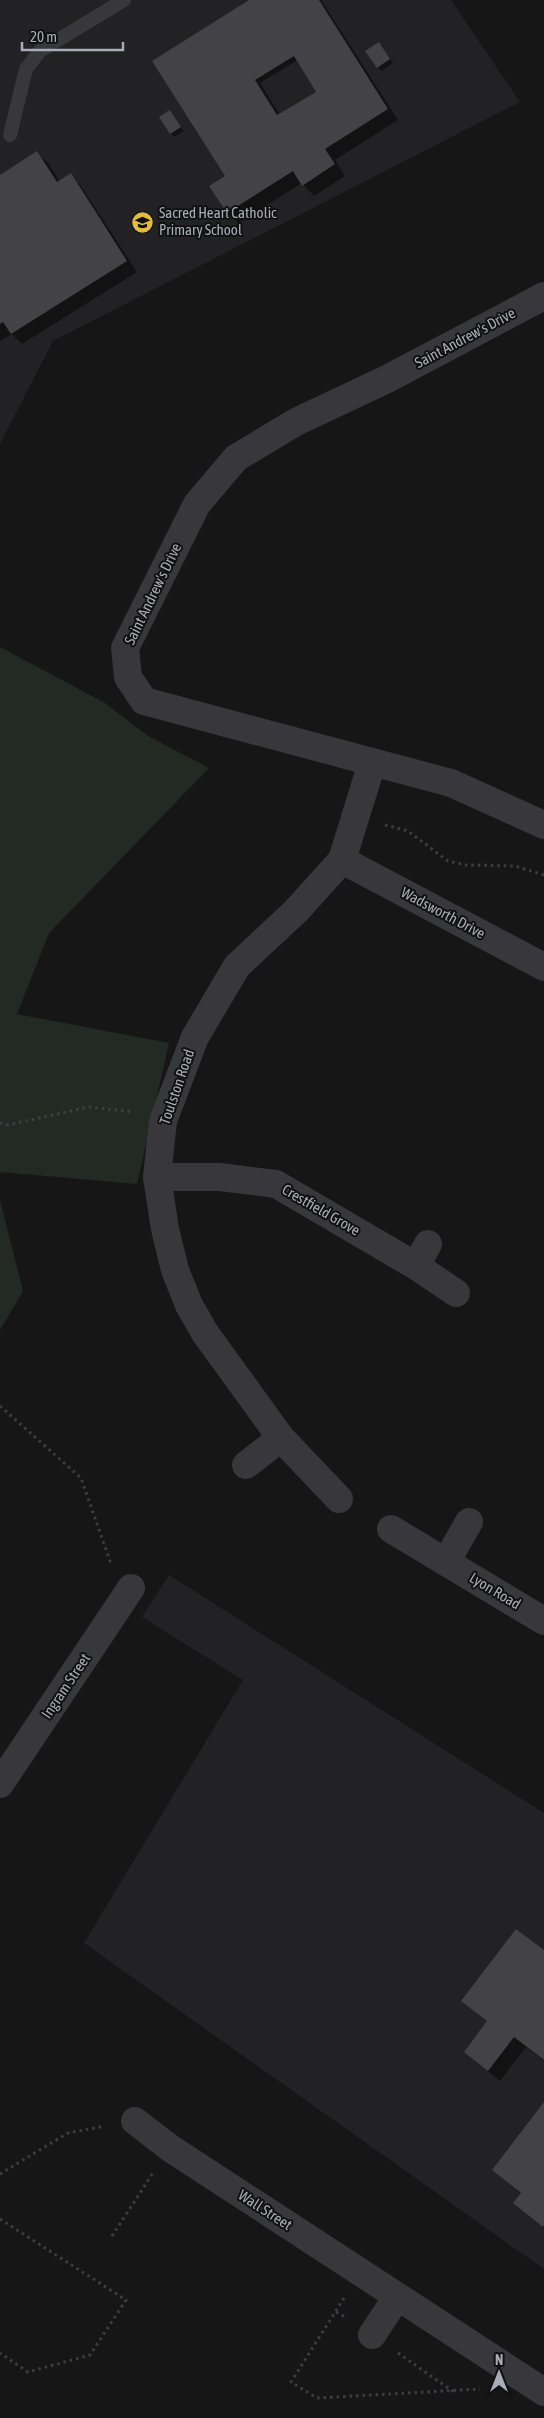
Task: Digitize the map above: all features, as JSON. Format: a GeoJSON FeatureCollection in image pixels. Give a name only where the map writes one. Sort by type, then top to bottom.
{"type":"FeatureCollection","features":[{"type":"Feature","properties":{"kind":"street","name":"Saint Andrew's Drive"},"geometry":{"type":"LineString","coordinates":[[544,296],[387,379],[296,422],[236,458],[197,504],[125,648],[128,677],[144,702],[372,763],[452,782],[544,825]]}},
{"type":"Feature","properties":{"kind":"street","name":"Toulston Road"},"geometry":{"type":"LineString","coordinates":[[339,1499],[281,1438],[205,1332],[189,1305],[175,1270],[164,1229],[158,1177],[163,1122],[195,1037],[237,966],[296,912],[342,860],[372,763]]}},
{"type":"Feature","properties":{"kind":"street","name":"Wadsworth Drive"},"geometry":{"type":"LineString","coordinates":[[342,860],[544,967]]}},
{"type":"Feature","properties":{"kind":"street","name":"Crestfield Grove"},"geometry":{"type":"LineString","coordinates":[[158,1177],[220,1177],[276,1184],[422,1255],[456,1293]]}},
{"type":"Feature","properties":{"kind":"street"},"geometry":{"type":"LineString","coordinates":[[246,1465],[281,1438]]}},
{"type":"Feature","properties":{"kind":"street"},"geometry":{"type":"LineString","coordinates":[[446,1562],[469,1522]]}},
{"type":"Feature","properties":{"kind":"street","name":"Lyon Road"},"geometry":{"type":"LineString","coordinates":[[391,1529],[544,1620]]}},
{"type":"Feature","properties":{"kind":"street","name":"Ingram Street"},"geometry":{"type":"LineString","coordinates":[[0,1784],[131,1588]]}},
{"type":"Feature","properties":{"kind":"street","name":"Wall Street"},"geometry":{"type":"LineString","coordinates":[[135,2121],[170,2148],[544,2392]]}},
{"type":"Feature","properties":{"kind":"street"},"geometry":{"type":"LineString","coordinates":[[372,2335],[398,2297]]}},
{"type":"Feature","properties":{"kind":"lane"},"geometry":{"type":"LineString","coordinates":[[10,135],[26,69],[40,51],[124,0]]}},
{"type":"Feature","properties":{"kind":"path"},"geometry":{"type":"LineString","coordinates":[[356,816],[408,831],[448,861],[466,865],[515,866],[544,875]]}},
{"type":"Feature","properties":{"kind":"path"},"geometry":{"type":"LineString","coordinates":[[0,1123],[8,1125],[89,1107],[125,1110],[163,1122]]}},
{"type":"Feature","properties":{"kind":"path"},"geometry":{"type":"LineString","coordinates":[[0,1406],[81,1478],[115,1576],[131,1588]]}},
{"type":"Feature","properties":{"kind":"path"},"geometry":{"type":"LineString","coordinates":[[0,2174],[68,2133],[135,2121]]}},
{"type":"Feature","properties":{"kind":"path"},"geometry":{"type":"LineString","coordinates":[[112,2236],[170,2148]]}},
{"type":"Feature","properties":{"kind":"path"},"geometry":{"type":"LineString","coordinates":[[0,2219],[126,2300],[90,2355],[28,2372],[0,2353]]}},
{"type":"Feature","properties":{"kind":"path"},"geometry":{"type":"LineString","coordinates":[[359,2272],[291,2382],[317,2398],[483,2389]]}},
{"type":"Feature","properties":{"kind":"shaded area","name":"Sacred Heart Catholic Primary School"},"geometry":{"type":"Polygon","coordinates":[[[0,0],[451,0],[520,102],[53,341],[0,444],[0,0]]]}},
{"type":"Feature","properties":{"kind":"shaded area"},"geometry":{"type":"Polygon","coordinates":[[[0,647],[105,703],[148,736],[209,768],[49,933],[17,1014],[169,1043],[137,1184],[0,1172],[0,647]]]}},
{"type":"Feature","properties":{"kind":"shaded area"},"geometry":{"type":"Polygon","coordinates":[[[0,1200],[23,1291],[0,1330],[0,1200]]]}},
{"type":"Feature","properties":{"kind":"shaded area"},"geometry":{"type":"Polygon","coordinates":[[[169,1575],[544,1813],[544,2269],[84,1943],[243,1680],[142,1617],[169,1575]]]}},
{"type":"Feature","properties":{"kind":"building"},"geometry":{"type":"Polygon","coordinates":[[[249,0],[319,0],[388,109],[325,149],[335,164],[302,186],[293,171],[227,213],[209,186],[225,176],[152,61],[249,0]],[[294,56],[255,80],[277,115],[316,92],[294,56]]]}},
{"type":"Feature","properties":{"kind":"building"},"geometry":{"type":"Polygon","coordinates":[[[379,42],[390,59],[377,68],[365,51],[379,42]]]}},
{"type":"Feature","properties":{"kind":"building"},"geometry":{"type":"Polygon","coordinates":[[[170,110],[181,127],[170,134],[159,117],[170,110]]]}},
{"type":"Feature","properties":{"kind":"building"},"geometry":{"type":"Polygon","coordinates":[[[37,151],[57,182],[71,173],[127,261],[11,334],[3,322],[0,324],[0,175],[37,151]]]}},
{"type":"Feature","properties":{"kind":"building"},"geometry":{"type":"Polygon","coordinates":[[[516,1929],[544,1950],[544,2060],[514,2037],[488,2071],[464,2052],[487,2021],[461,2001],[516,1929]]]}},
{"type":"Feature","properties":{"kind":"building"},"geometry":{"type":"Polygon","coordinates":[[[544,2102],[543,2227],[513,2203],[521,2193],[492,2170],[544,2102]]]}},
{"type":"Feature","properties":{"kind":"place","name":"Sacred Heart Catholic Primary School"},"geometry":{"type":"Point","coordinates":[143,222]}}]}
